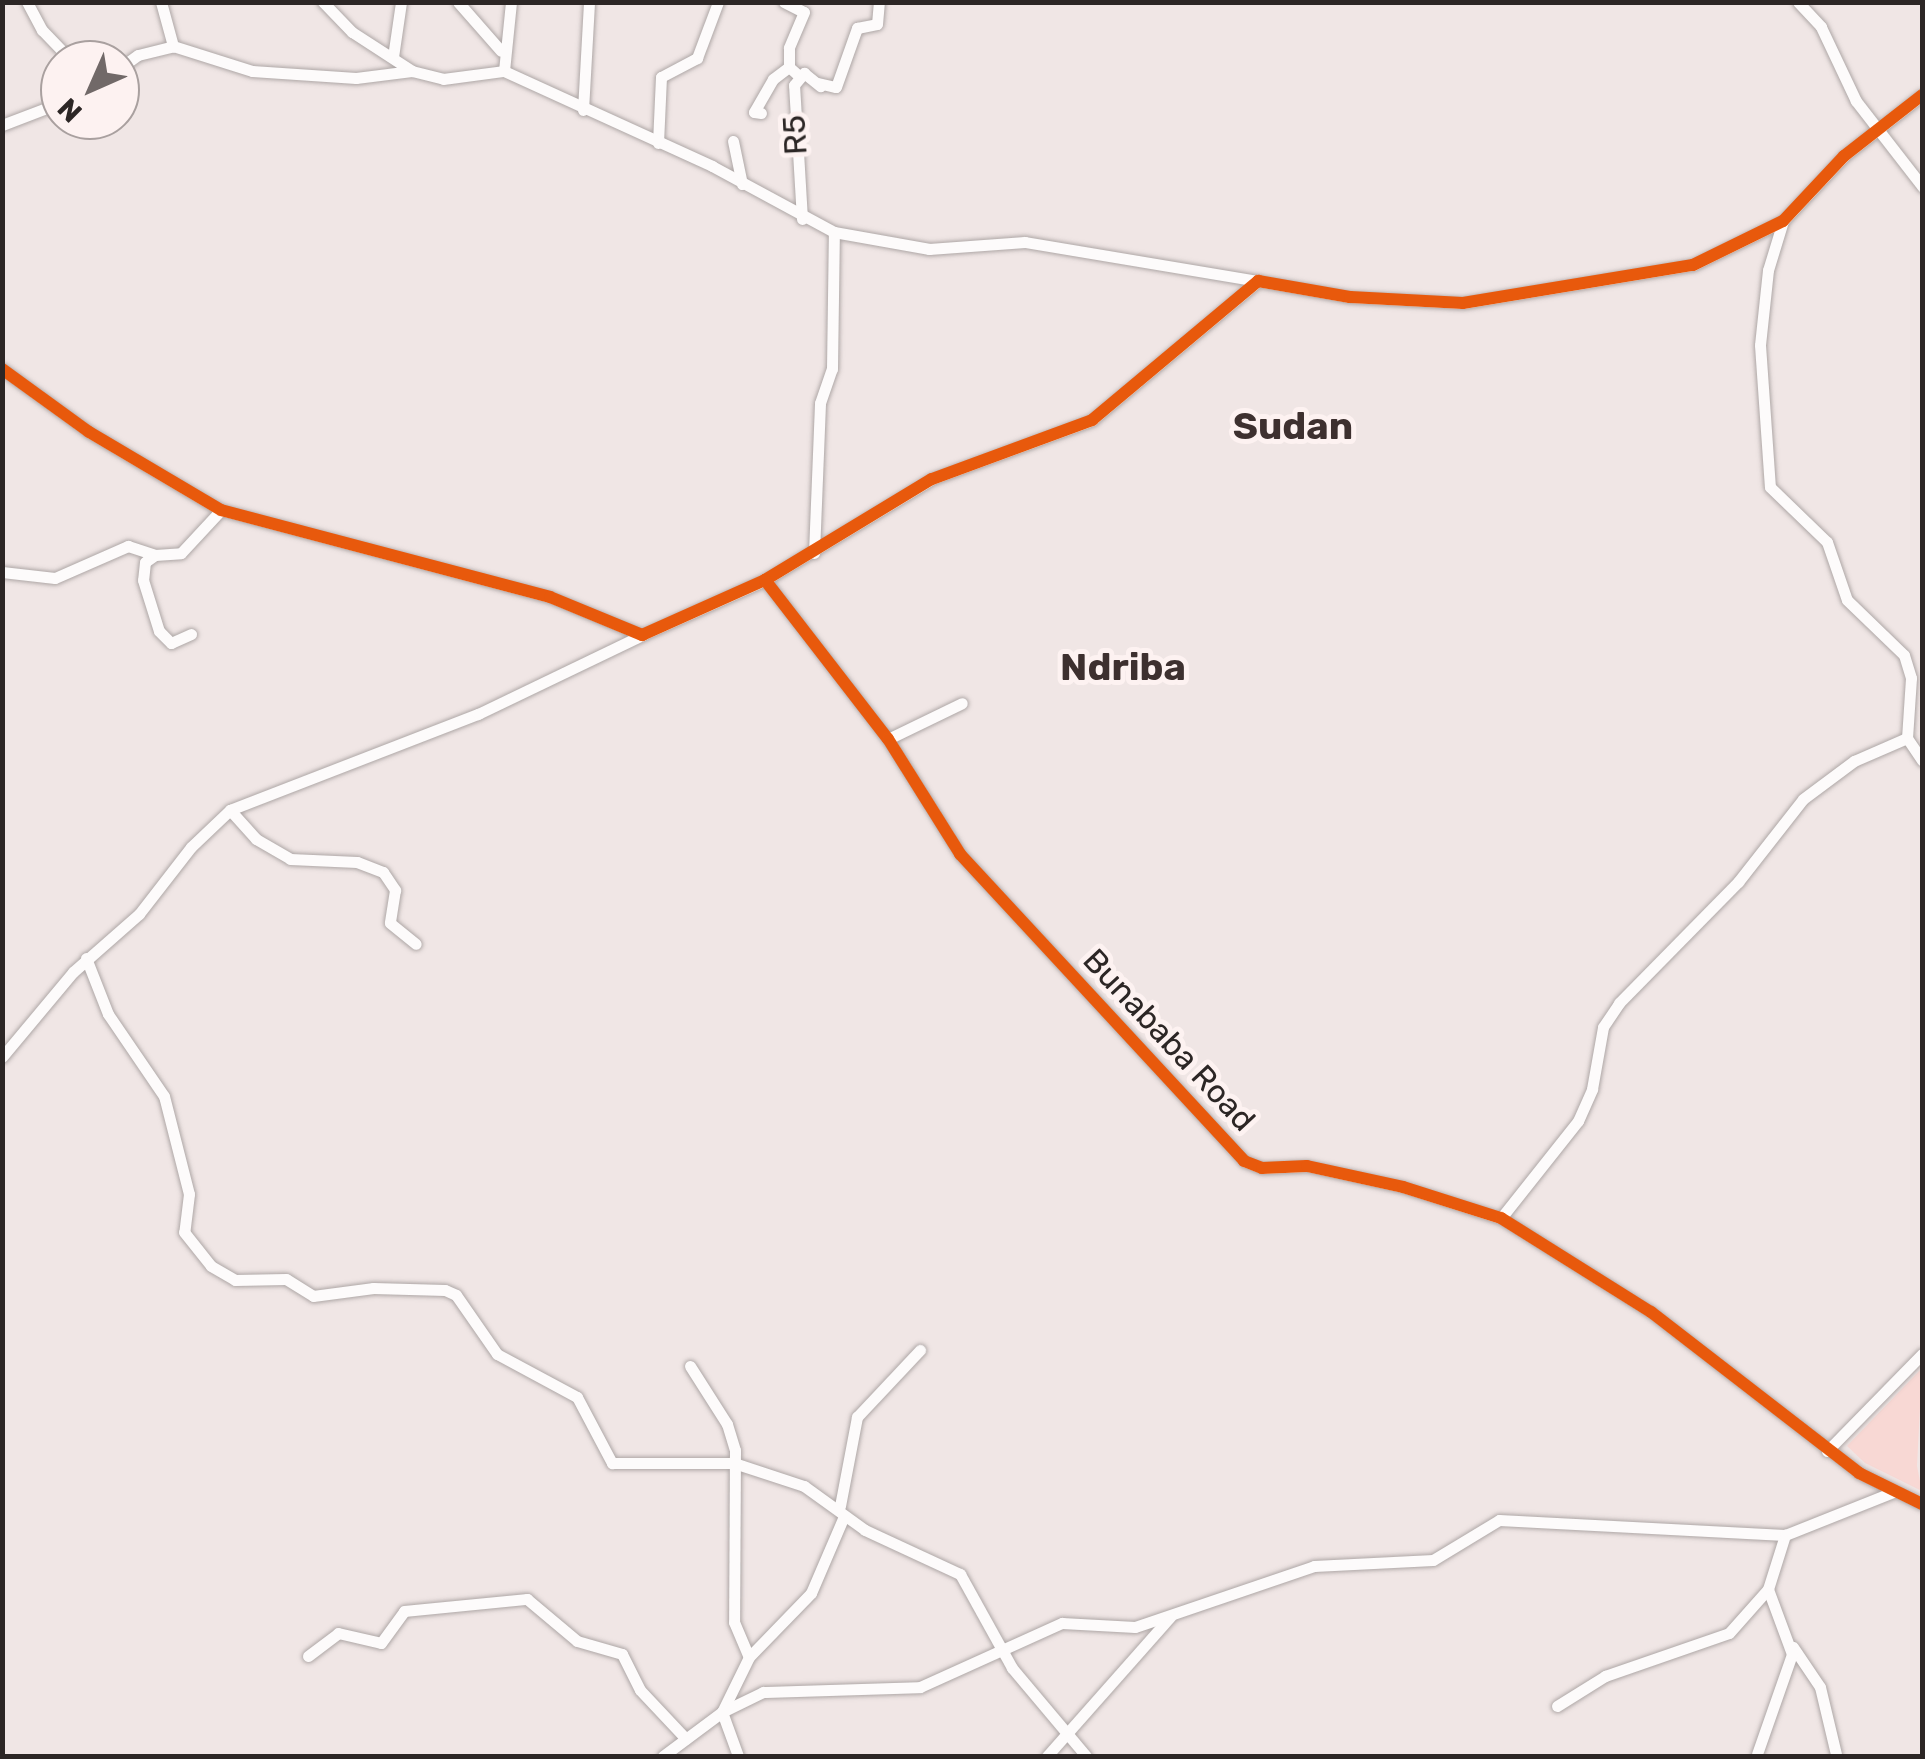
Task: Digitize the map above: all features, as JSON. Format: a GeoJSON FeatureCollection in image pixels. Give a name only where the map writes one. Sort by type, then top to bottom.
{"type":"FeatureCollection","features":[{"type":"Feature","properties":{"kind":"street"},"geometry":{"type":"LineString","coordinates":[[27,2],[52,40]]}},
{"type":"Feature","properties":{"kind":"street"},"geometry":{"type":"LineString","coordinates":[[162,2],[173,46]]}},
{"type":"Feature","properties":{"kind":"street"},"geometry":{"type":"LineString","coordinates":[[323,2],[352,32],[412,70],[443,79],[504,71],[742,184],[802,219],[834,232],[928,249],[1025,242],[1350,297],[1510,299],[1693,265],[1783,221]]}},
{"type":"Feature","properties":{"kind":"street"},"geometry":{"type":"LineString","coordinates":[[392,74],[401,2]]}},
{"type":"Feature","properties":{"kind":"street"},"geometry":{"type":"LineString","coordinates":[[458,2],[501,50]]}},
{"type":"Feature","properties":{"kind":"street"},"geometry":{"type":"LineString","coordinates":[[504,71],[501,50],[514,16],[511,2]]}},
{"type":"Feature","properties":{"kind":"street"},"geometry":{"type":"LineString","coordinates":[[583,110],[590,2]]}},
{"type":"Feature","properties":{"kind":"street"},"geometry":{"type":"LineString","coordinates":[[658,143],[661,77],[698,58],[718,8],[734,2]]}},
{"type":"Feature","properties":{"kind":"street"},"geometry":{"type":"LineString","coordinates":[[761,112],[754,112],[773,79],[794,71],[789,48],[804,12],[784,2]]}},
{"type":"Feature","properties":{"kind":"street","name":"R5"},"geometry":{"type":"LineString","coordinates":[[802,219],[791,116],[794,71],[819,84],[836,87],[857,28],[876,24],[880,2]]}},
{"type":"Feature","properties":{"kind":"street"},"geometry":{"type":"LineString","coordinates":[[1798,2],[1821,27],[1878,128],[1922,186]]}},
{"type":"Feature","properties":{"kind":"street"},"geometry":{"type":"LineString","coordinates":[[140,54],[173,46],[252,70],[356,78],[412,70]]}},
{"type":"Feature","properties":{"kind":"street"},"geometry":{"type":"LineString","coordinates":[[1922,96],[1812,185],[1783,221],[1768,270],[1760,345],[1770,487],[1827,542],[1847,600],[1904,655],[1911,678],[1906,738],[1922,760]]}},
{"type":"Feature","properties":{"kind":"street"},"geometry":{"type":"LineString","coordinates":[[2,124],[40,110]]}},
{"type":"Feature","properties":{"kind":"street"},"geometry":{"type":"LineString","coordinates":[[733,141],[742,184]]}},
{"type":"Feature","properties":{"kind":"street"},"geometry":{"type":"LineString","coordinates":[[814,553],[820,403],[832,369],[834,232]]}},
{"type":"Feature","properties":{"kind":"street"},"geometry":{"type":"LineString","coordinates":[[2,1058],[86,958],[139,914],[191,847],[230,810],[478,714],[766,580],[932,479],[1064,432],[1120,403],[1210,316],[1258,281]]}},
{"type":"Feature","properties":{"kind":"street"},"geometry":{"type":"LineString","coordinates":[[2,369],[88,432],[221,510],[550,597],[642,635]]}},
{"type":"Feature","properties":{"kind":"street"},"geometry":{"type":"LineString","coordinates":[[2,572],[47,579],[128,546],[155,555],[182,553],[194,545],[221,510]]}},
{"type":"Feature","properties":{"kind":"street"},"geometry":{"type":"LineString","coordinates":[[155,555],[146,562],[142,580],[159,631],[171,643],[191,634]]}},
{"type":"Feature","properties":{"kind":"street","name":"Bunababa Road"},"geometry":{"type":"LineString","coordinates":[[766,580],[888,739],[960,854],[1244,1160],[1403,1187],[1501,1218],[1651,1312],[1828,1450],[1894,1492],[1922,1504]]}},
{"type":"Feature","properties":{"kind":"street"},"geometry":{"type":"LineString","coordinates":[[888,739],[962,703]]}},
{"type":"Feature","properties":{"kind":"street"},"geometry":{"type":"LineString","coordinates":[[1501,1218],[1578,1121],[1592,1089],[1604,1027],[1619,1003],[1738,882],[1803,800],[1854,761],[1906,738]]}},
{"type":"Feature","properties":{"kind":"street"},"geometry":{"type":"LineString","coordinates":[[230,810],[280,855],[312,864],[357,862],[382,872],[395,890],[390,922],[416,944]]}},
{"type":"Feature","properties":{"kind":"street"},"geometry":{"type":"LineString","coordinates":[[86,958],[108,1014],[164,1096],[189,1194],[184,1232],[212,1266],[234,1280],[286,1279],[313,1296],[372,1288],[446,1290],[456,1294],[497,1354],[577,1397],[612,1463],[734,1463],[777,1474],[960,1574],[1000,1650],[1063,1735],[1086,1756]]}},
{"type":"Feature","properties":{"kind":"street"},"geometry":{"type":"LineString","coordinates":[[738,1756],[722,1712],[749,1656],[810,1593],[842,1511],[858,1416],[920,1350]]}},
{"type":"Feature","properties":{"kind":"street"},"geometry":{"type":"LineString","coordinates":[[1828,1450],[1922,1354]]}},
{"type":"Feature","properties":{"kind":"street"},"geometry":{"type":"LineString","coordinates":[[690,1366],[727,1424],[734,1463],[734,1622],[749,1656]]}},
{"type":"Feature","properties":{"kind":"street"},"geometry":{"type":"LineString","coordinates":[[663,1756],[722,1712],[787,1688],[920,1687],[1074,1620],[1135,1627],[1314,1566],[1433,1560],[1499,1520],[1784,1535],[1894,1492]]}},
{"type":"Feature","properties":{"kind":"street"},"geometry":{"type":"LineString","coordinates":[[1557,1706],[1605,1676],[1729,1633],[1768,1589],[1784,1535]]}},
{"type":"Feature","properties":{"kind":"street"},"geometry":{"type":"LineString","coordinates":[[1768,1589],[1792,1647],[1820,1687],[1836,1754]]}},
{"type":"Feature","properties":{"kind":"street"},"geometry":{"type":"LineString","coordinates":[[308,1656],[345,1631],[381,1643],[404,1611],[526,1599],[577,1641],[622,1654],[640,1690],[686,1739]]}},
{"type":"Feature","properties":{"kind":"street"},"geometry":{"type":"LineString","coordinates":[[1047,1756],[1134,1664],[1170,1616]]}},
{"type":"Feature","properties":{"kind":"street"},"geometry":{"type":"LineString","coordinates":[[1758,1754],[1792,1647]]}},
{"type":"Feature","properties":{"kind":"shaded area"},"geometry":{"type":"Polygon","coordinates":[[[1922,1368],[1917,1466],[1922,1491],[1865,1463],[1847,1446],[1922,1368]]]}},
{"type":"Feature","properties":{"kind":"cycle path"},"geometry":{"type":"LineString","coordinates":[[2,369],[89,432],[221,510],[550,597],[642,635],[765,580],[932,479],[1092,420],[1258,281],[1350,297],[1463,303],[1693,265],[1783,221],[1844,156],[1922,95]]}},
{"type":"Feature","properties":{"kind":"cycle path"},"geometry":{"type":"LineString","coordinates":[[765,580],[888,739],[960,854],[1244,1161],[1262,1168],[1307,1166],[1403,1187],[1501,1218],[1651,1312],[1859,1473],[1922,1504]]}},
{"type":"Feature","properties":{"kind":"district","name":"Sudan"},"geometry":{"type":"Point","coordinates":[1293,427]}},
{"type":"Feature","properties":{"kind":"district","name":"Ndriba"},"geometry":{"type":"Point","coordinates":[1123,668]}}]}
